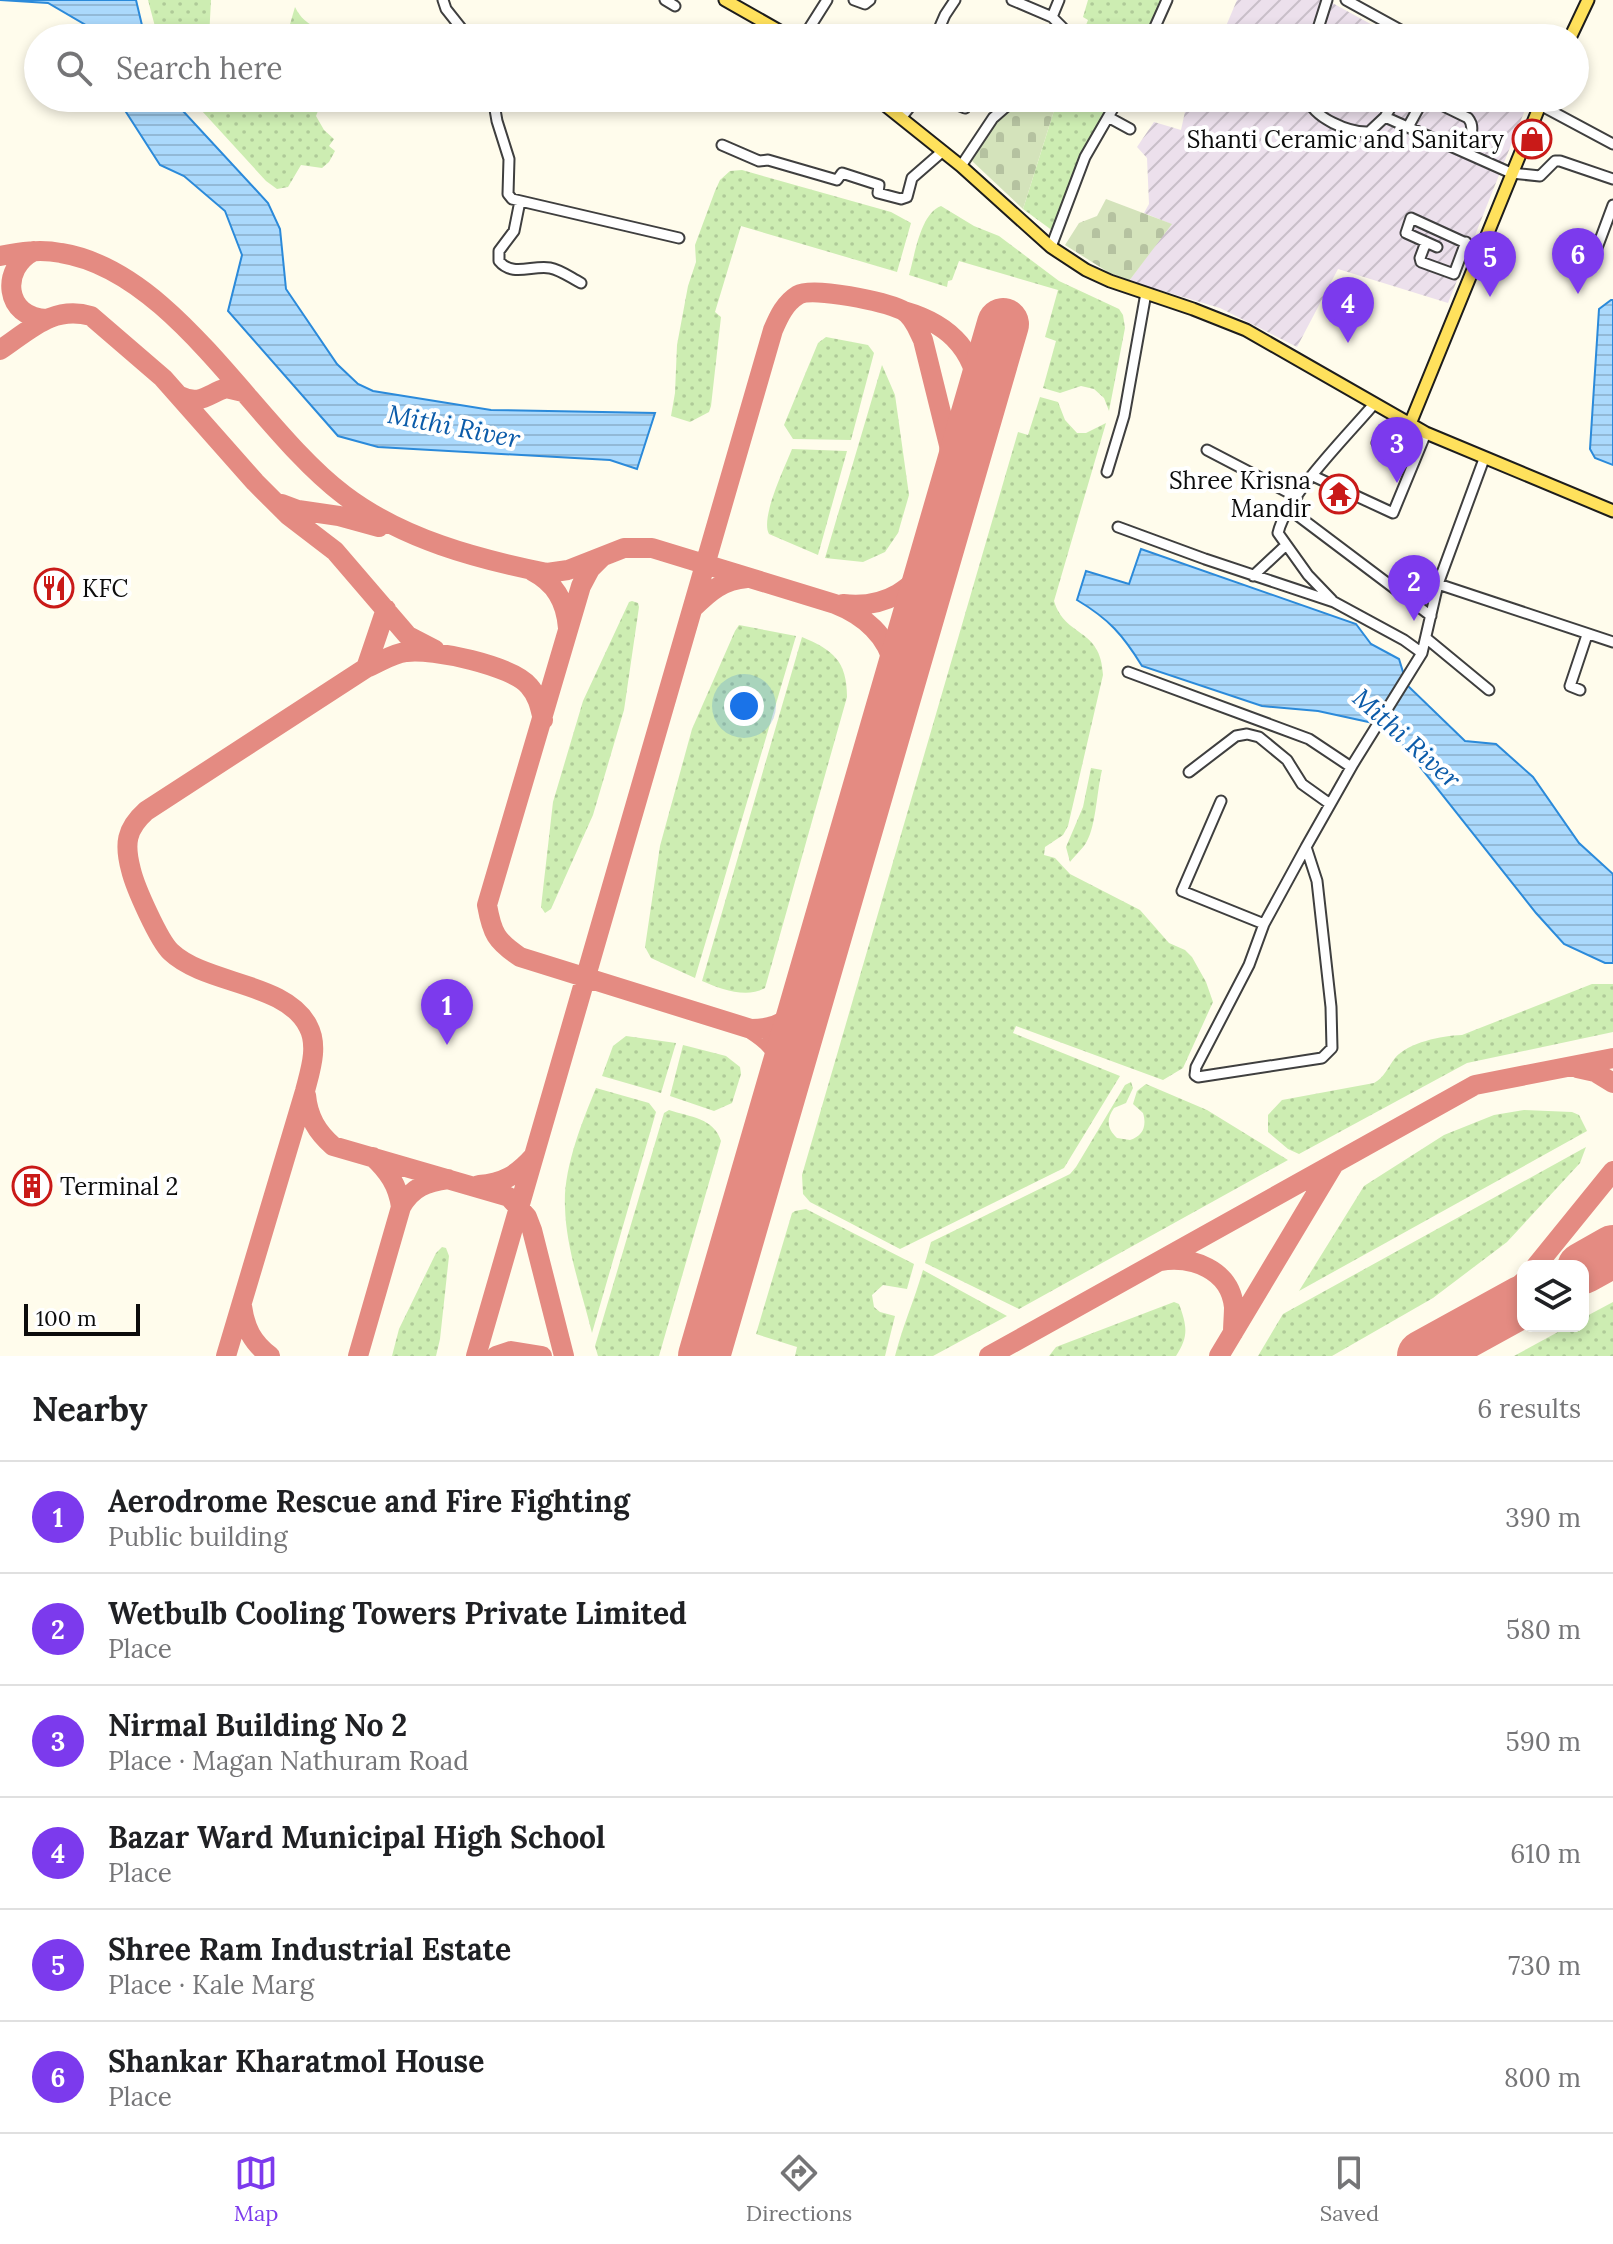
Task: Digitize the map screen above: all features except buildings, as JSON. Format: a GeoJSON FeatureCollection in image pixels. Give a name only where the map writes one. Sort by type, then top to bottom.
{"type":"FeatureCollection","features":[{"type":"Feature","properties":{"kind":"main road"},"geometry":{"type":"LineString","coordinates":[[725,0],[767,24]]}},
{"type":"Feature","properties":{"kind":"main road"},"geometry":{"type":"LineString","coordinates":[[1577,24],[1588,0]]}},
{"type":"Feature","properties":{"kind":"main road"},"geometry":{"type":"LineString","coordinates":[[897,112],[1051,247],[1086,270],[1246,330],[1426,433],[1613,511]]}},
{"type":"Feature","properties":{"kind":"main road"},"geometry":{"type":"LineString","coordinates":[[1410,424],[1511,173],[1530,112]]}},
{"type":"Feature","properties":{"kind":"street"},"geometry":{"type":"LineString","coordinates":[[443,0],[458,24]]}},
{"type":"Feature","properties":{"kind":"street"},"geometry":{"type":"LineString","coordinates":[[665,0],[675,6]]}},
{"type":"Feature","properties":{"kind":"street"},"geometry":{"type":"LineString","coordinates":[[812,24],[827,0]]}},
{"type":"Feature","properties":{"kind":"street"},"geometry":{"type":"LineString","coordinates":[[854,0],[865,4],[870,0]]}},
{"type":"Feature","properties":{"kind":"street"},"geometry":{"type":"LineString","coordinates":[[942,24],[955,0]]}},
{"type":"Feature","properties":{"kind":"street"},"geometry":{"type":"LineString","coordinates":[[1012,0],[1052,17],[1059,24]]}},
{"type":"Feature","properties":{"kind":"street"},"geometry":{"type":"LineString","coordinates":[[1052,17],[1059,0]]}},
{"type":"Feature","properties":{"kind":"street"},"geometry":{"type":"LineString","coordinates":[[1156,24],[1167,0]]}},
{"type":"Feature","properties":{"kind":"street"},"geometry":{"type":"LineString","coordinates":[[1319,24],[1327,0]]}},
{"type":"Feature","properties":{"kind":"street"},"geometry":{"type":"LineString","coordinates":[[1336,0],[1379,24]]}},
{"type":"Feature","properties":{"kind":"street"},"geometry":{"type":"LineString","coordinates":[[1346,0],[1390,24]]}},
{"type":"Feature","properties":{"kind":"street"},"geometry":{"type":"LineString","coordinates":[[495,112],[509,159],[508,194],[512,199],[679,238]]}},
{"type":"Feature","properties":{"kind":"street"},"geometry":{"type":"LineString","coordinates":[[901,118],[906,112]]}},
{"type":"Feature","properties":{"kind":"street"},"geometry":{"type":"LineString","coordinates":[[961,166],[1000,112]]}},
{"type":"Feature","properties":{"kind":"street"},"geometry":{"type":"LineString","coordinates":[[1051,247],[1085,157],[1111,112]]}},
{"type":"Feature","properties":{"kind":"street"},"geometry":{"type":"LineString","coordinates":[[1316,112],[1360,133],[1369,132],[1388,112]]}},
{"type":"Feature","properties":{"kind":"street"},"geometry":{"type":"LineString","coordinates":[[1408,127],[1417,112]]}},
{"type":"Feature","properties":{"kind":"street"},"geometry":{"type":"LineString","coordinates":[[1455,112],[1472,123],[1463,151]]}},
{"type":"Feature","properties":{"kind":"street"},"geometry":{"type":"LineString","coordinates":[[1556,112],[1613,144]]}},
{"type":"Feature","properties":{"kind":"street"},"geometry":{"type":"LineString","coordinates":[[1108,117],[1130,129]]}},
{"type":"Feature","properties":{"kind":"street"},"geometry":{"type":"LineString","coordinates":[[1385,117],[1511,173],[1540,176],[1555,161],[1560,161],[1613,179]]}},
{"type":"Feature","properties":{"kind":"street"},"geometry":{"type":"LineString","coordinates":[[722,145],[759,161],[768,160],[821,177],[837,180],[842,173],[879,185],[878,193],[901,199],[907,197],[912,178],[943,151]]}},
{"type":"Feature","properties":{"kind":"street"},"geometry":{"type":"LineString","coordinates":[[520,201],[514,231],[499,251],[499,261],[512,270],[556,270],[581,283]]}},
{"type":"Feature","properties":{"kind":"street"},"geometry":{"type":"LineString","coordinates":[[1597,248],[1613,205]]}},
{"type":"Feature","properties":{"kind":"street"},"geometry":{"type":"LineString","coordinates":[[1437,247],[1406,233],[1411,218],[1481,250]]}},
{"type":"Feature","properties":{"kind":"street"},"geometry":{"type":"LineString","coordinates":[[1426,242],[1421,262],[1454,274],[1466,242]]}},
{"type":"Feature","properties":{"kind":"street"},"geometry":{"type":"LineString","coordinates":[[1457,270],[1471,275]]}},
{"type":"Feature","properties":{"kind":"street"},"geometry":{"type":"LineString","coordinates":[[1107,472],[1124,416],[1146,293]]}},
{"type":"Feature","properties":{"kind":"street"},"geometry":{"type":"LineString","coordinates":[[1334,602],[1285,546],[1278,533],[1281,519],[1297,497],[1374,404]]}},
{"type":"Feature","properties":{"kind":"street"},"geometry":{"type":"LineString","coordinates":[[1313,476],[1393,513],[1426,433]]}},
{"type":"Feature","properties":{"kind":"street"},"geometry":{"type":"LineString","coordinates":[[1377,443],[1415,458]]}},
{"type":"Feature","properties":{"kind":"street"},"geometry":{"type":"LineString","coordinates":[[1207,450],[1297,497]]}},
{"type":"Feature","properties":{"kind":"street"},"geometry":{"type":"LineString","coordinates":[[1306,847],[1317,881],[1331,1007],[1332,1048],[1322,1058],[1198,1077],[1195,1075],[1196,1067],[1249,965],[1264,924],[1306,847],[1352,765],[1422,653],[1438,584],[1484,459]]}},
{"type":"Feature","properties":{"kind":"street"},"geometry":{"type":"LineString","coordinates":[[1289,509],[1431,616]]}},
{"type":"Feature","properties":{"kind":"street"},"geometry":{"type":"LineString","coordinates":[[1118,527],[1334,602],[1422,653]]}},
{"type":"Feature","properties":{"kind":"street"},"geometry":{"type":"LineString","coordinates":[[1253,576],[1285,546]]}},
{"type":"Feature","properties":{"kind":"street"},"geometry":{"type":"LineString","coordinates":[[1438,584],[1613,642]]}},
{"type":"Feature","properties":{"kind":"street"},"geometry":{"type":"LineString","coordinates":[[1580,690],[1570,686],[1587,635]]}},
{"type":"Feature","properties":{"kind":"street"},"geometry":{"type":"LineString","coordinates":[[1426,638],[1489,690]]}},
{"type":"Feature","properties":{"kind":"street"},"geometry":{"type":"LineString","coordinates":[[1128,672],[1309,739],[1352,765]]}},
{"type":"Feature","properties":{"kind":"street"},"geometry":{"type":"LineString","coordinates":[[1189,772],[1236,736],[1247,734],[1259,737],[1276,749],[1302,784],[1330,804]]}},
{"type":"Feature","properties":{"kind":"street"},"geometry":{"type":"LineString","coordinates":[[1221,801],[1182,891],[1264,924]]}},
{"type":"Feature","properties":{"kind":"shaded area"},"geometry":{"type":"Polygon","coordinates":[[[1237,0],[1327,0],[1371,24],[1227,24],[1237,0]]]}},
{"type":"Feature","properties":{"kind":"shaded area"},"geometry":{"type":"Polygon","coordinates":[[[1185,112],[1524,112],[1448,303],[1338,269],[1297,347],[1220,308],[1129,281],[1171,224],[1144,213],[1149,204],[1147,158],[1137,147],[1154,122],[1181,130],[1185,112]]]}},
{"type":"Feature","properties":{"kind":"green space"},"geometry":{"type":"Polygon","coordinates":[[[148,0],[211,0],[210,24],[154,24],[148,0]]]}},
{"type":"Feature","properties":{"kind":"green space"},"geometry":{"type":"Polygon","coordinates":[[[1088,0],[1161,0],[1151,24],[1086,24],[1088,20],[1083,17],[1088,0]]]}},
{"type":"Feature","properties":{"kind":"green space"},"geometry":{"type":"Polygon","coordinates":[[[295,7],[311,24],[290,24],[295,7]]]}},
{"type":"Feature","properties":{"kind":"green space"},"geometry":{"type":"Polygon","coordinates":[[[203,112],[318,112],[316,116],[324,130],[334,139],[329,146],[335,151],[329,162],[322,168],[301,165],[288,187],[277,189],[203,112]]]}},
{"type":"Feature","properties":{"kind":"green space"},"geometry":{"type":"Polygon","coordinates":[[[1007,112],[1054,112],[1023,209],[972,161],[1007,112]]]}},
{"type":"Feature","properties":{"kind":"green space"},"geometry":{"type":"Polygon","coordinates":[[[1054,112],[1105,112],[1079,159],[1053,231],[1023,209],[1054,112]]]}},
{"type":"Feature","properties":{"kind":"green space"},"geometry":{"type":"Polygon","coordinates":[[[742,170],[891,212],[911,223],[897,272],[741,226],[715,312],[721,317],[711,406],[709,412],[690,422],[671,416],[677,345],[688,286],[696,262],[695,245],[720,180],[730,171],[742,170]]]}},
{"type":"Feature","properties":{"kind":"green space"},"geometry":{"type":"Polygon","coordinates":[[[1106,199],[1172,224],[1129,281],[1108,272],[1065,245],[1079,223],[1097,216],[1106,199]]]}},
{"type":"Feature","properties":{"kind":"green space"},"geometry":{"type":"Polygon","coordinates":[[[941,206],[974,226],[999,236],[1059,281],[1119,309],[1125,328],[1109,411],[1104,398],[1094,389],[1081,386],[1060,393],[1043,388],[1056,341],[1045,337],[1058,290],[959,261],[947,287],[909,275],[923,226],[934,210],[941,206]]]}},
{"type":"Feature","properties":{"kind":"green space"},"geometry":{"type":"Polygon","coordinates":[[[826,337],[868,345],[874,353],[851,440],[793,439],[784,425],[818,343],[826,337]]]}},
{"type":"Feature","properties":{"kind":"green space"},"geometry":{"type":"Polygon","coordinates":[[[882,365],[895,395],[909,495],[898,533],[885,552],[863,562],[825,558],[882,365]]]}},
{"type":"Feature","properties":{"kind":"green space"},"geometry":{"type":"Polygon","coordinates":[[[1040,397],[1058,402],[1065,420],[1077,433],[1086,433],[1106,423],[1054,601],[1066,621],[1096,648],[1103,675],[1068,826],[1063,835],[1045,847],[1044,855],[1055,858],[1070,874],[1140,910],[1169,943],[1192,957],[1213,1002],[1183,1068],[1163,1080],[1016,1026],[1013,1033],[1120,1076],[1064,1168],[900,1249],[810,1202],[803,1194],[802,1175],[1018,432],[1028,435],[1040,397]]]}},
{"type":"Feature","properties":{"kind":"green space"},"geometry":{"type":"Polygon","coordinates":[[[792,449],[847,451],[818,555],[769,534],[767,526],[774,492],[792,449]]]}},
{"type":"Feature","properties":{"kind":"green space"},"geometry":{"type":"Polygon","coordinates":[[[632,601],[639,607],[624,710],[593,815],[551,909],[545,913],[541,907],[553,802],[583,701],[632,601]]]}},
{"type":"Feature","properties":{"kind":"green space"},"geometry":{"type":"Polygon","coordinates":[[[739,625],[796,636],[695,978],[651,958],[645,947],[660,846],[692,729],[739,625]]]}},
{"type":"Feature","properties":{"kind":"green space"},"geometry":{"type":"Polygon","coordinates":[[[802,637],[836,658],[844,674],[847,697],[765,988],[750,993],[734,992],[702,981],[802,637]]]}},
{"type":"Feature","properties":{"kind":"green space"},"geometry":{"type":"Polygon","coordinates":[[[1091,768],[1102,770],[1092,826],[1085,844],[1070,862],[1066,847],[1083,807],[1091,768]]]}},
{"type":"Feature","properties":{"kind":"green space"},"geometry":{"type":"Polygon","coordinates":[[[1592,984],[1613,984],[1613,1032],[1467,1063],[1299,1154],[1268,1132],[1268,1115],[1282,1100],[1374,1083],[1408,1048],[1435,1038],[1462,1035],[1592,984]]]}},
{"type":"Feature","properties":{"kind":"green space"},"geometry":{"type":"Polygon","coordinates":[[[626,1036],[676,1043],[661,1093],[602,1076],[613,1046],[626,1036]]]}},
{"type":"Feature","properties":{"kind":"green space"},"geometry":{"type":"Polygon","coordinates":[[[683,1045],[726,1056],[740,1067],[741,1074],[732,1103],[714,1111],[670,1096],[683,1045]]]}},
{"type":"Feature","properties":{"kind":"green space"},"geometry":{"type":"Polygon","coordinates":[[[1131,1082],[1133,1088],[1126,1103],[1114,1108],[1110,1116],[1109,1124],[1117,1138],[1130,1140],[1143,1130],[1143,1113],[1133,1104],[1137,1091],[1146,1084],[1207,1110],[1288,1160],[1019,1309],[925,1263],[931,1242],[1070,1174],[1125,1085],[1131,1082]]]}},
{"type":"Feature","properties":{"kind":"green space"},"geometry":{"type":"Polygon","coordinates":[[[596,1088],[649,1103],[656,1112],[592,1333],[568,1239],[565,1192],[574,1146],[596,1088]]]}},
{"type":"Feature","properties":{"kind":"green space"},"geometry":{"type":"Polygon","coordinates":[[[669,1110],[707,1123],[718,1133],[721,1141],[659,1356],[598,1356],[595,1346],[664,1113],[669,1110]]]}},
{"type":"Feature","properties":{"kind":"green space"},"geometry":{"type":"Polygon","coordinates":[[[1524,1110],[1572,1112],[1579,1115],[1587,1131],[1299,1291],[1364,1186],[1444,1135],[1494,1115],[1524,1110]]]}},
{"type":"Feature","properties":{"kind":"green space"},"geometry":{"type":"Polygon","coordinates":[[[1586,1147],[1580,1163],[1507,1242],[1433,1298],[1332,1356],[1258,1356],[1283,1314],[1586,1147]]]}},
{"type":"Feature","properties":{"kind":"green space"},"geometry":{"type":"Polygon","coordinates":[[[806,1209],[914,1264],[907,1289],[883,1285],[872,1295],[874,1307],[895,1316],[885,1356],[795,1356],[797,1347],[756,1334],[792,1213],[806,1209]]]}},
{"type":"Feature","properties":{"kind":"green space"},"geometry":{"type":"Polygon","coordinates":[[[442,1247],[446,1248],[449,1256],[436,1356],[392,1356],[399,1329],[436,1253],[442,1247]]]}},
{"type":"Feature","properties":{"kind":"green space"},"geometry":{"type":"Polygon","coordinates":[[[923,1270],[1007,1316],[933,1356],[895,1356],[923,1270]]]}},
{"type":"Feature","properties":{"kind":"green space"},"geometry":{"type":"Polygon","coordinates":[[[1174,1302],[1179,1304],[1185,1331],[1176,1356],[1049,1356],[1056,1347],[1174,1302]]]}},
{"type":"Feature","properties":{"kind":"green space"},"geometry":{"type":"Polygon","coordinates":[[[1613,1302],[1613,1356],[1514,1356],[1558,1332],[1589,1332],[1589,1315],[1613,1302]]]}},
{"type":"Feature","properties":{"kind":"water"},"geometry":{"type":"Polygon","coordinates":[[[0,0],[136,0],[142,24],[84,24],[48,3],[0,0]]]}},
{"type":"Feature","properties":{"kind":"water","name":"Mithi River"},"geometry":{"type":"Polygon","coordinates":[[[126,112],[184,112],[268,203],[280,229],[286,289],[337,364],[358,384],[373,391],[491,410],[655,413],[637,469],[610,460],[378,447],[338,436],[228,311],[242,255],[225,211],[184,176],[160,165],[126,112]]]}},
{"type":"Feature","properties":{"kind":"water"},"geometry":{"type":"Polygon","coordinates":[[[1611,300],[1613,465],[1595,458],[1590,449],[1599,309],[1611,300]]]}},
{"type":"Feature","properties":{"kind":"water","name":"Mithi River"},"geometry":{"type":"Polygon","coordinates":[[[1141,549],[1356,624],[1371,644],[1399,659],[1407,685],[1465,741],[1496,744],[1533,777],[1579,843],[1613,874],[1613,963],[1605,963],[1564,944],[1402,744],[1373,723],[1318,711],[1262,706],[1142,666],[1114,628],[1077,600],[1086,571],[1129,584],[1141,549]]]}},
{"type":"Feature","properties":{"kind":"taxiway"},"geometry":{"type":"LineString","coordinates":[[34,251],[16,269],[12,291],[15,302],[22,310],[47,319]]}},
{"type":"Feature","properties":{"kind":"taxiway"},"geometry":{"type":"LineString","coordinates":[[0,256],[45,251],[61,253],[102,266],[141,289],[212,356],[311,466],[344,495],[390,524],[467,554],[547,573],[568,570],[624,548],[652,548],[835,604],[865,621],[887,646],[895,672],[894,701]]}},
{"type":"Feature","properties":{"kind":"taxiway"},"geometry":{"type":"LineString","coordinates":[[476,1356],[773,330],[793,298],[818,292],[849,296],[893,307],[906,312],[912,319],[923,340],[949,445],[953,498]]}},
{"type":"Feature","properties":{"kind":"taxiway"},"geometry":{"type":"LineString","coordinates":[[904,311],[936,324],[960,344],[974,371],[980,405]]}},
{"type":"Feature","properties":{"kind":"taxiway"},"geometry":{"type":"LineString","coordinates":[[0,350],[42,321],[65,314],[91,316],[163,378],[288,515],[335,551],[408,636],[435,650]]}},
{"type":"Feature","properties":{"kind":"taxiway"},"geometry":{"type":"LineString","coordinates":[[180,396],[199,399],[226,388],[243,392]]}},
{"type":"Feature","properties":{"kind":"taxiway"},"geometry":{"type":"LineString","coordinates":[[282,504],[379,527]]}},
{"type":"Feature","properties":{"kind":"taxiway"},"geometry":{"type":"LineString","coordinates":[[843,604],[873,603],[898,594],[919,577],[937,553]]}},
{"type":"Feature","properties":{"kind":"taxiway"},"geometry":{"type":"LineString","coordinates":[[601,558],[590,569],[581,586],[487,905],[491,923],[500,941],[520,957],[751,1029],[776,1051],[783,1084]]}},
{"type":"Feature","properties":{"kind":"taxiway"},"geometry":{"type":"LineString","coordinates":[[532,571],[547,581],[558,594],[565,609],[568,628]]}},
{"type":"Feature","properties":{"kind":"taxiway"},"geometry":{"type":"LineString","coordinates":[[693,608],[717,587],[747,578]]}},
{"type":"Feature","properties":{"kind":"taxiway"},"geometry":{"type":"LineString","coordinates":[[366,668],[386,609]]}},
{"type":"Feature","properties":{"kind":"taxiway"},"geometry":{"type":"LineString","coordinates":[[226,1356],[305,1091],[313,1042],[308,1026],[297,1012],[282,1001],[186,963],[166,946],[133,878],[128,838],[134,824],[146,811],[366,668],[401,653],[418,651],[452,656],[507,672],[529,686],[543,720]]}},
{"type":"Feature","properties":{"kind":"taxiway"},"geometry":{"type":"LineString","coordinates":[[751,1029],[784,1021],[808,998]]}},
{"type":"Feature","properties":{"kind":"taxiway"},"geometry":{"type":"LineString","coordinates":[[989,1356],[1475,1085],[1613,1058]]}},
{"type":"Feature","properties":{"kind":"taxiway"},"geometry":{"type":"LineString","coordinates":[[1577,1068],[1595,1072],[1613,1083]]}},
{"type":"Feature","properties":{"kind":"taxiway"},"geometry":{"type":"LineString","coordinates":[[306,1095],[314,1124],[333,1146],[509,1197],[527,1217],[532,1230],[564,1356]]}},
{"type":"Feature","properties":{"kind":"taxiway"},"geometry":{"type":"LineString","coordinates":[[373,1157],[392,1179],[401,1207]]}},
{"type":"Feature","properties":{"kind":"taxiway"},"geometry":{"type":"LineString","coordinates":[[479,1185],[509,1177],[533,1157]]}},
{"type":"Feature","properties":{"kind":"taxiway"},"geometry":{"type":"LineString","coordinates":[[1219,1356],[1334,1164]]}},
{"type":"Feature","properties":{"kind":"taxiway"},"geometry":{"type":"LineString","coordinates":[[1541,1260],[1613,1171]]}},
{"type":"Feature","properties":{"kind":"taxiway"},"geometry":{"type":"LineString","coordinates":[[358,1356],[401,1207],[421,1187],[448,1179]]}},
{"type":"Feature","properties":{"kind":"taxiway"},"geometry":{"type":"LineString","coordinates":[[1160,1261],[1196,1263],[1217,1274],[1231,1294],[1233,1333]]}},
{"type":"Feature","properties":{"kind":"taxiway"},"geometry":{"type":"LineString","coordinates":[[1494,1317],[1517,1289]]}},
{"type":"Feature","properties":{"kind":"taxiway"},"geometry":{"type":"LineString","coordinates":[[242,1306],[250,1334],[270,1356]]}},
{"type":"Feature","properties":{"kind":"taxiway"},"geometry":{"type":"LineString","coordinates":[[496,1356],[511,1351],[542,1356]]}},
{"type":"Feature","properties":{"kind":"runway"},"geometry":{"type":"LineString","coordinates":[[704,1356],[1003,324]]}},
{"type":"Feature","properties":{"kind":"runway"},"geometry":{"type":"LineString","coordinates":[[1589,1265],[1613,1251]]}},
{"type":"Feature","properties":{"kind":"runway"},"geometry":{"type":"LineString","coordinates":[[1423,1356],[1517,1304]]}},
{"type":"Feature","properties":{"kind":"place","name":"Shanti Ceramic and Sanitary"},"geometry":{"type":"Point","coordinates":[1532,139]}},
{"type":"Feature","properties":{"kind":"place","name":"Shankar Kharatmol House"},"geometry":{"type":"Point","coordinates":[1578,294]}},
{"type":"Feature","properties":{"kind":"place","name":"Shree Ram Industrial Estate"},"geometry":{"type":"Point","coordinates":[1490,297]}},
{"type":"Feature","properties":{"kind":"place","name":"Bazar Ward Municipal High School"},"geometry":{"type":"Point","coordinates":[1348,343]}},
{"type":"Feature","properties":{"kind":"place","name":"Nirmal Building No 2"},"geometry":{"type":"Point","coordinates":[1397,483]}},
{"type":"Feature","properties":{"kind":"place","name":"Shree Krisna Mandir"},"geometry":{"type":"Point","coordinates":[1339,494]}},
{"type":"Feature","properties":{"kind":"place","name":"KFC"},"geometry":{"type":"Point","coordinates":[54,588]}},
{"type":"Feature","properties":{"kind":"place","name":"Wetbulb Cooling Towers Private Limited"},"geometry":{"type":"Point","coordinates":[1414,621]}},
{"type":"Feature","properties":{"kind":"place","name":"Aerodrome Rescue and Fire Fighting"},"geometry":{"type":"Point","coordinates":[447,1045]}},
{"type":"Feature","properties":{"kind":"place","name":"Terminal 2"},"geometry":{"type":"Point","coordinates":[32,1186]}}]}
